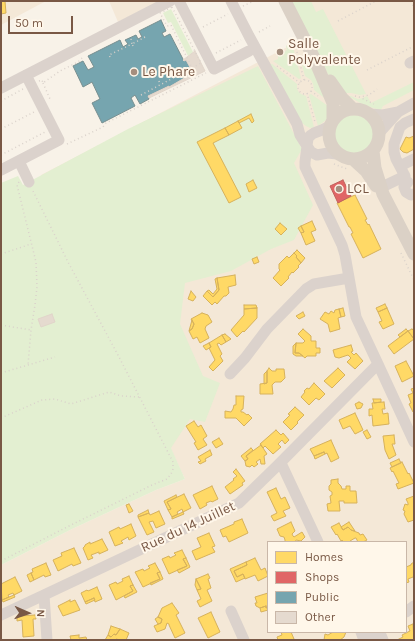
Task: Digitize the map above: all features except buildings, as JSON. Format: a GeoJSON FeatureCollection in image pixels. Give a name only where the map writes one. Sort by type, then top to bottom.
{"type":"FeatureCollection","features":[{"type":"Feature","properties":{"kind":"main road"},"geometry":{"type":"LineString","coordinates":[[285,1],[314,58],[333,103],[331,123],[328,133],[334,158],[345,158],[352,165],[366,171],[378,189],[382,191]]}},
{"type":"Feature","properties":{"kind":"main road"},"geometry":{"type":"LineString","coordinates":[[314,58],[342,98],[353,109]]}},
{"type":"Feature","properties":{"kind":"main road"},"geometry":{"type":"LineString","coordinates":[[331,123],[341,112],[353,109],[372,110],[379,133],[378,143],[373,151],[352,165]]}},
{"type":"Feature","properties":{"kind":"main road"},"geometry":{"type":"LineString","coordinates":[[373,151],[375,168],[382,191],[414,254]]}},
{"type":"Feature","properties":{"kind":"street"},"geometry":{"type":"LineString","coordinates":[[1,88],[29,80],[170,1]]}},
{"type":"Feature","properties":{"kind":"street"},"geometry":{"type":"LineString","coordinates":[[179,1],[194,31],[204,60],[214,69],[249,51]]}},
{"type":"Feature","properties":{"kind":"street"},"geometry":{"type":"LineString","coordinates":[[234,5],[249,36],[297,124],[300,136],[311,152],[317,155]]}},
{"type":"Feature","properties":{"kind":"street"},"geometry":{"type":"LineString","coordinates":[[1,170],[59,140],[29,80]]}},
{"type":"Feature","properties":{"kind":"street"},"geometry":{"type":"LineString","coordinates":[[372,110],[383,115],[398,112],[414,104]]}},
{"type":"Feature","properties":{"kind":"street"},"geometry":{"type":"LineString","coordinates":[[379,133],[398,112]]}},
{"type":"Feature","properties":{"kind":"street"},"geometry":{"type":"LineString","coordinates":[[409,180],[400,166],[394,152],[394,144],[400,127],[414,118]]}},
{"type":"Feature","properties":{"kind":"street"},"geometry":{"type":"LineString","coordinates":[[331,123],[308,138],[305,167],[342,245],[356,317],[414,442]]}},
{"type":"Feature","properties":{"kind":"street"},"geometry":{"type":"LineString","coordinates":[[297,124],[307,131],[314,133]]}},
{"type":"Feature","properties":{"kind":"street"},"geometry":{"type":"LineString","coordinates":[[308,172],[309,161],[312,157],[328,153],[334,158]]}},
{"type":"Feature","properties":{"kind":"street"},"geometry":{"type":"LineString","coordinates":[[400,166],[414,159]]}},
{"type":"Feature","properties":{"kind":"street"},"geometry":{"type":"LineString","coordinates":[[19,160],[25,179]]}},
{"type":"Feature","properties":{"kind":"street"},"geometry":{"type":"LineString","coordinates":[[382,191],[409,180]]}},
{"type":"Feature","properties":{"kind":"street"},"geometry":{"type":"LineString","coordinates":[[409,180],[404,187],[404,190],[411,195],[414,194]]}},
{"type":"Feature","properties":{"kind":"street"},"geometry":{"type":"LineString","coordinates":[[230,374],[245,358],[267,329],[309,287],[314,284],[349,278]]}},
{"type":"Feature","properties":{"kind":"street","name":"Rue du 14 Juillet"},"geometry":{"type":"LineString","coordinates":[[1,615],[234,506],[244,499],[378,364]]}},
{"type":"Feature","properties":{"kind":"street"},"geometry":{"type":"LineString","coordinates":[[281,462],[318,541]]}},
{"type":"Feature","properties":{"kind":"street"},"geometry":{"type":"LineString","coordinates":[[44,595],[47,640]]}},
{"type":"Feature","properties":{"kind":"street"},"geometry":{"type":"LineString","coordinates":[[231,611],[244,640]]}},
{"type":"Feature","properties":{"kind":"street"},"geometry":{"type":"LineString","coordinates":[[364,640],[382,635]]}},
{"type":"Feature","properties":{"kind":"path"},"geometry":{"type":"LineString","coordinates":[[194,31],[234,5],[254,1]]}},
{"type":"Feature","properties":{"kind":"path"},"geometry":{"type":"LineString","coordinates":[[338,21],[376,1]]}},
{"type":"Feature","properties":{"kind":"path"},"geometry":{"type":"LineString","coordinates":[[410,1],[414,8]]}},
{"type":"Feature","properties":{"kind":"path"},"geometry":{"type":"LineString","coordinates":[[192,68],[170,25],[167,26],[160,13],[172,7],[204,60]]}},
{"type":"Feature","properties":{"kind":"path"},"geometry":{"type":"LineString","coordinates":[[141,95],[270,26]]}},
{"type":"Feature","properties":{"kind":"path"},"geometry":{"type":"LineString","coordinates":[[110,57],[109,55],[133,45],[145,37],[146,39]]}},
{"type":"Feature","properties":{"kind":"path"},"geometry":{"type":"LineString","coordinates":[[131,40],[133,45]]}},
{"type":"Feature","properties":{"kind":"path"},"geometry":{"type":"LineString","coordinates":[[367,70],[414,46]]}},
{"type":"Feature","properties":{"kind":"path"},"geometry":{"type":"LineString","coordinates":[[296,47],[304,80]]}},
{"type":"Feature","properties":{"kind":"path"},"geometry":{"type":"LineString","coordinates":[[1,100],[29,80],[42,80],[43,82],[78,62],[86,55]]}},
{"type":"Feature","properties":{"kind":"path"},"geometry":{"type":"LineString","coordinates":[[263,62],[270,61],[300,83]]}},
{"type":"Feature","properties":{"kind":"path"},"geometry":{"type":"LineString","coordinates":[[59,140],[66,145],[103,127],[106,123],[214,69]]}},
{"type":"Feature","properties":{"kind":"path"},"geometry":{"type":"LineString","coordinates":[[304,80],[311,83],[312,88],[310,92],[302,92],[299,88],[300,83],[304,80]]}},
{"type":"Feature","properties":{"kind":"path"},"geometry":{"type":"LineString","coordinates":[[159,81],[160,85]]}},
{"type":"Feature","properties":{"kind":"path"},"geometry":{"type":"LineString","coordinates":[[359,97],[366,96],[377,89]]}},
{"type":"Feature","properties":{"kind":"path"},"geometry":{"type":"LineString","coordinates":[[351,94],[359,97],[372,110]]}},
{"type":"Feature","properties":{"kind":"path"},"geometry":{"type":"LineString","coordinates":[[1,129],[43,107]]}},
{"type":"Feature","properties":{"kind":"path"},"geometry":{"type":"LineString","coordinates":[[1,156],[53,128]]}},
{"type":"Feature","properties":{"kind":"path"},"geometry":{"type":"LineString","coordinates":[[334,158],[352,165]]}},
{"type":"Feature","properties":{"kind":"path"},"geometry":{"type":"LineString","coordinates":[[1,561],[152,485],[167,479],[173,469],[173,462],[140,397],[25,179],[16,185],[36,262],[37,287],[30,330],[28,365]]}},
{"type":"Feature","properties":{"kind":"path"},"geometry":{"type":"LineString","coordinates":[[1,254],[31,244]]}},
{"type":"Feature","properties":{"kind":"path"},"geometry":{"type":"LineString","coordinates":[[400,253],[414,280]]}},
{"type":"Feature","properties":{"kind":"path"},"geometry":{"type":"LineString","coordinates":[[1,325],[30,330]]}},
{"type":"Feature","properties":{"kind":"path"},"geometry":{"type":"LineString","coordinates":[[1,374],[55,357]]}},
{"type":"Feature","properties":{"kind":"path"},"geometry":{"type":"LineString","coordinates":[[1,418],[42,400],[55,399],[71,404],[109,392],[121,396],[140,397]]}},
{"type":"Feature","properties":{"kind":"shaded area"},"geometry":{"type":"Polygon","coordinates":[[[1,1],[46,1],[1,25],[1,1]]]}},
{"type":"Feature","properties":{"kind":"shaded area"},"geometry":{"type":"Polygon","coordinates":[[[109,1],[160,1],[118,22],[109,1]]]}},
{"type":"Feature","properties":{"kind":"shaded area"},"geometry":{"type":"Polygon","coordinates":[[[299,1],[414,1],[414,640],[1,640],[1,565],[72,529],[156,490],[185,479],[41,175],[316,32],[299,1]]]}},
{"type":"Feature","properties":{"kind":"green space"},"geometry":{"type":"Polygon","coordinates":[[[290,1],[311,1],[316,12],[323,9],[366,94],[360,95],[347,93],[343,95],[330,78],[290,1]]]}},
{"type":"Feature","properties":{"kind":"green space"},"geometry":{"type":"Polygon","coordinates":[[[171,9],[193,52],[188,56],[171,22],[168,23],[163,13],[171,9]]]}},
{"type":"Feature","properties":{"kind":"green space"},"geometry":{"type":"Polygon","coordinates":[[[288,44],[290,49],[293,47],[301,78],[299,79],[273,61],[278,59],[278,56],[287,50],[286,46],[288,44]]]}},
{"type":"Feature","properties":{"kind":"green space"},"geometry":{"type":"Polygon","coordinates":[[[305,58],[311,63],[327,100],[314,90],[311,80],[305,76],[301,59],[305,58]]]}},
{"type":"Feature","properties":{"kind":"green space"},"geometry":{"type":"Polygon","coordinates":[[[270,64],[297,84],[298,91],[306,96],[314,127],[310,128],[302,123],[270,64]]]}},
{"type":"Feature","properties":{"kind":"green space"},"geometry":{"type":"Polygon","coordinates":[[[258,66],[302,149],[294,163],[313,205],[294,240],[271,249],[231,271],[185,283],[180,324],[203,376],[220,383],[205,422],[190,419],[171,448],[185,479],[156,490],[72,529],[1,565],[1,183],[18,176],[23,185],[128,129],[258,66]]]}},
{"type":"Feature","properties":{"kind":"green space"},"geometry":{"type":"Polygon","coordinates":[[[414,82],[414,90],[383,106],[381,110],[362,104],[348,96],[358,99],[367,96],[371,103],[414,82]]]}},
{"type":"Feature","properties":{"kind":"green space"},"geometry":{"type":"Polygon","coordinates":[[[311,94],[328,106],[328,116],[326,120],[318,126],[309,95],[311,94]]]}},
{"type":"Feature","properties":{"kind":"green space"},"geometry":{"type":"Polygon","coordinates":[[[354,115],[362,117],[368,121],[372,127],[374,135],[372,143],[368,149],[362,153],[354,155],[346,153],[340,149],[336,143],[334,135],[336,127],[340,121],[346,117],[354,115]]]}},
{"type":"Feature","properties":{"kind":"place","name":"Salle Polyvalente"},"geometry":{"type":"Point","coordinates":[280,52]}},
{"type":"Feature","properties":{"kind":"place","name":"Le Phare"},"geometry":{"type":"Point","coordinates":[134,72]}},
{"type":"Feature","properties":{"kind":"place","name":"LCL"},"geometry":{"type":"Point","coordinates":[339,189]}}]}
